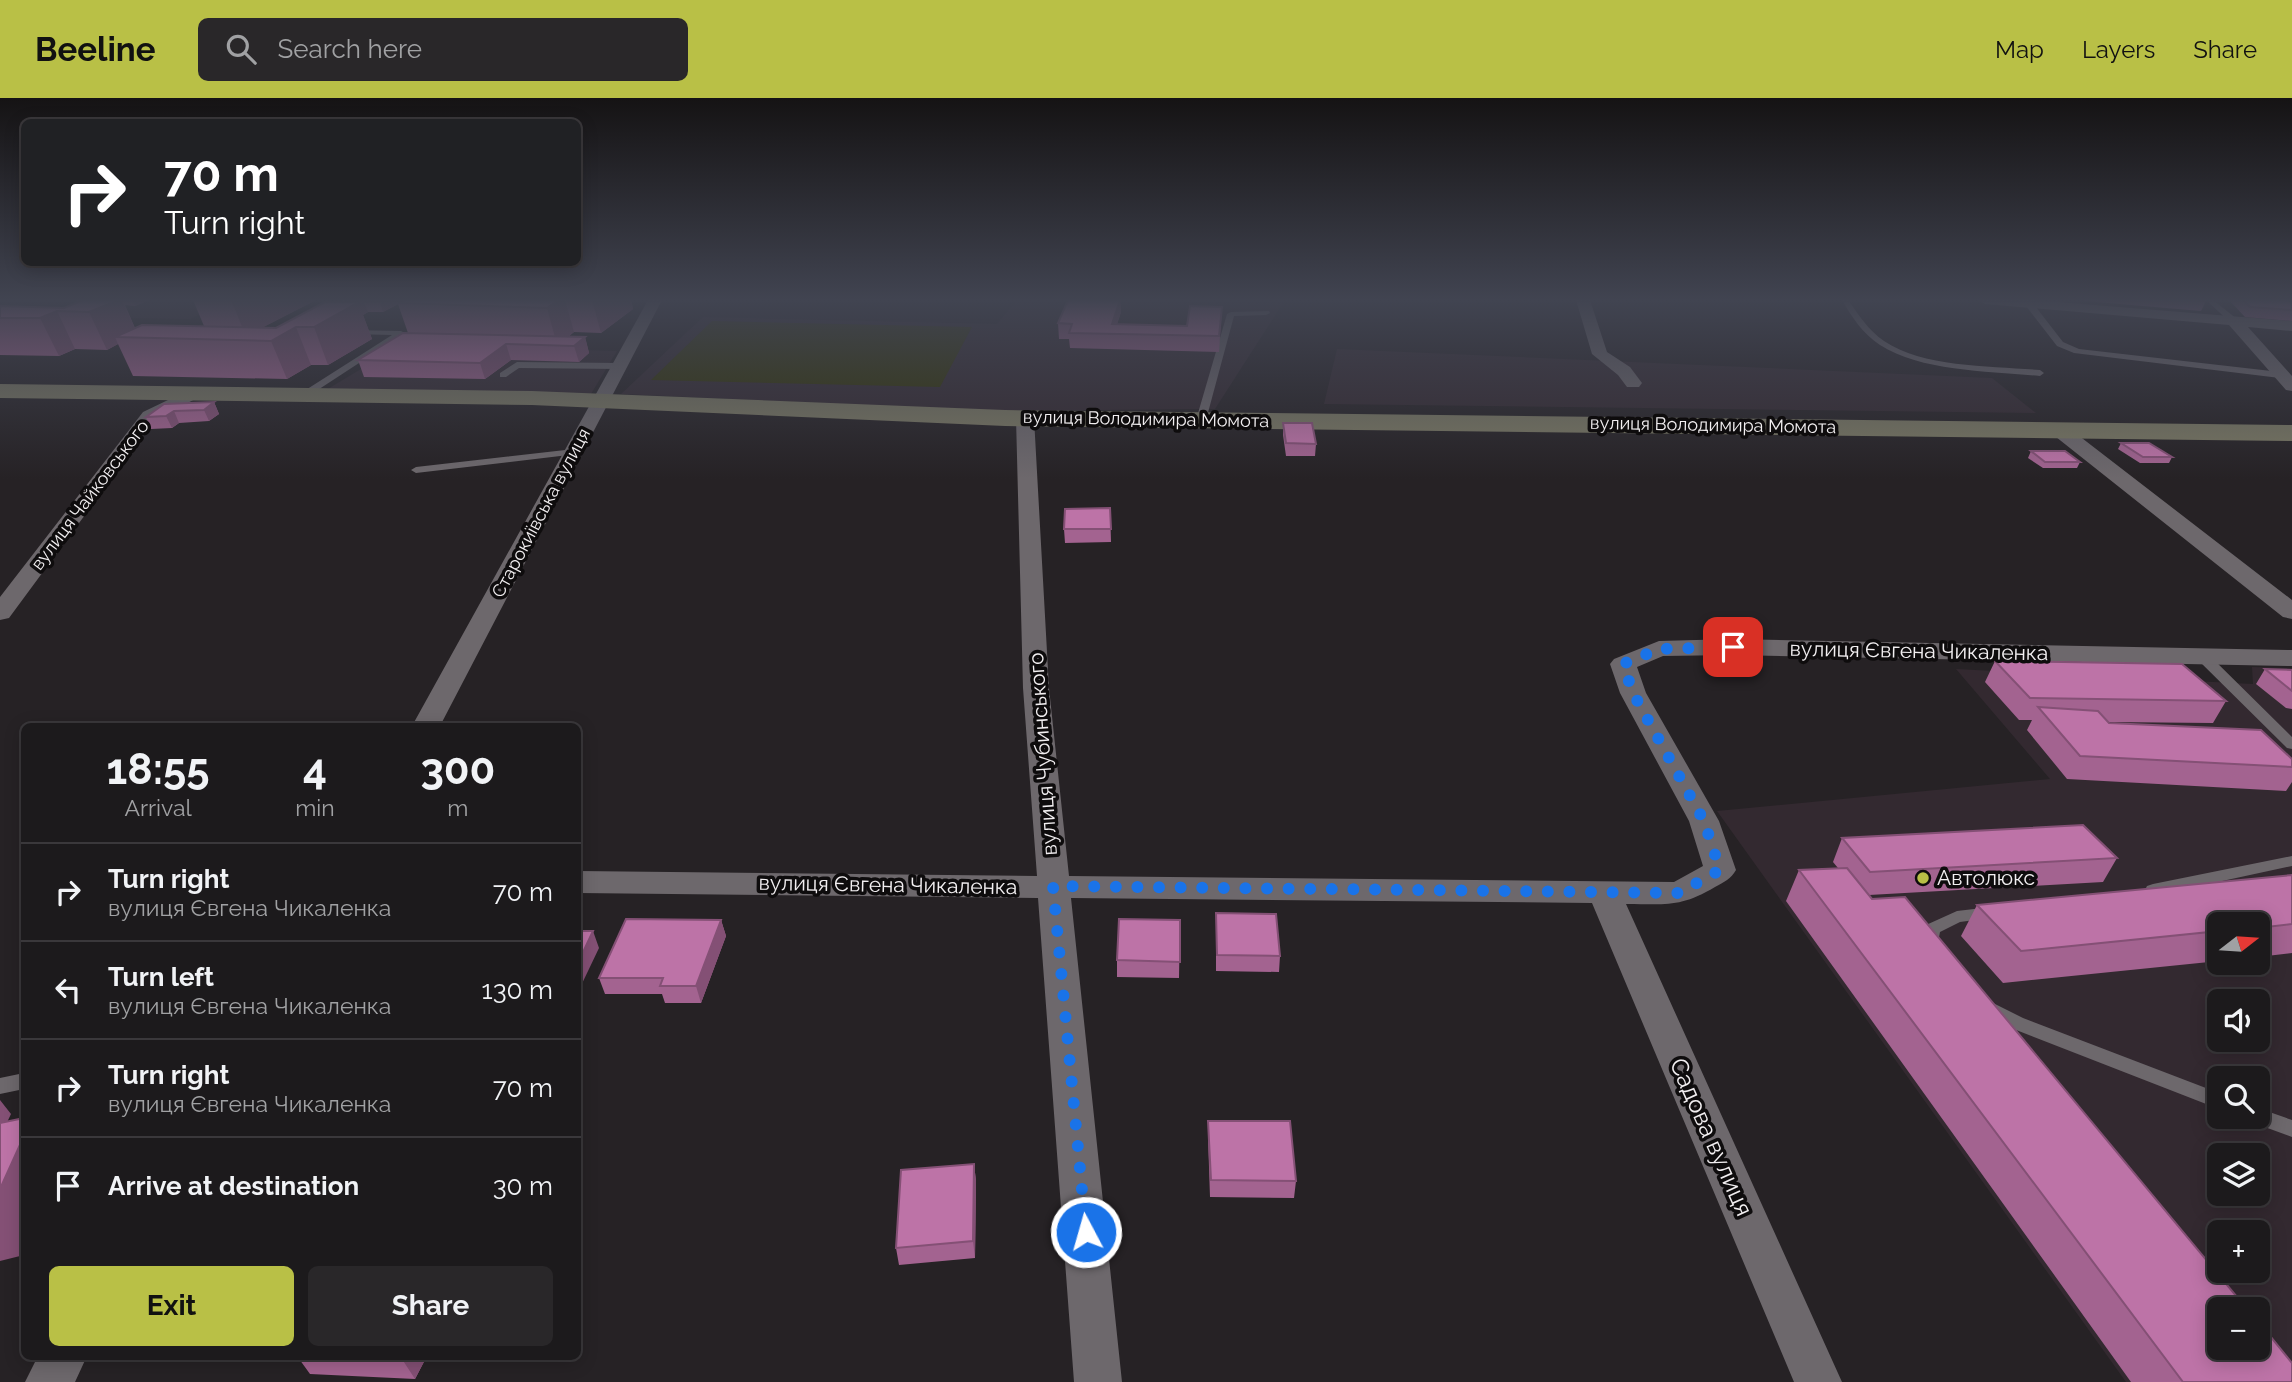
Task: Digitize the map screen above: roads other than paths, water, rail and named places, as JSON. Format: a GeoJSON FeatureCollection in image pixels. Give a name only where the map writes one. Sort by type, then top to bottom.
{"type":"FeatureCollection","features":[{"type":"Feature","properties":{"kind":"street","name":"Старокиївська вулиця"},"geometry":{"type":"LineString","coordinates":[[428,723],[623,360]]}},
{"type":"Feature","properties":{"kind":"street"},"geometry":{"type":"LineString","coordinates":[[1607,360],[1624,371],[1633,383]]}},
{"type":"Feature","properties":{"kind":"street"},"geometry":{"type":"LineString","coordinates":[[2268,360],[2286,381]]}},
{"type":"Feature","properties":{"kind":"street","name":"вулиця Володимира Момота"},"geometry":{"type":"LineString","coordinates":[[0,391],[602,401],[1025,418],[2292,433]]}},
{"type":"Feature","properties":{"kind":"street","name":"вулиця Чайковського"},"geometry":{"type":"LineString","coordinates":[[0,613],[149,416],[193,393]]}},
{"type":"Feature","properties":{"kind":"street","name":"вулиця Чубинського"},"geometry":{"type":"LineString","coordinates":[[1025,418],[1036,688],[1098,1382]]}},
{"type":"Feature","properties":{"kind":"street"},"geometry":{"type":"LineString","coordinates":[[2058,429],[2292,612]]}},
{"type":"Feature","properties":{"kind":"street","name":"вулиця Євгена Чикаленка"},"geometry":{"type":"LineString","coordinates":[[581,882],[1679,893],[1720,870],[1704,821],[1633,693],[1623,664],[1659,649],[1747,647],[2292,658]]}},
{"type":"Feature","properties":{"kind":"street","name":"Садова вулиця"},"geometry":{"type":"LineString","coordinates":[[1604,892],[1818,1382]]}},
{"type":"Feature","properties":{"kind":"street"},"geometry":{"type":"LineString","coordinates":[[49,1382],[62,1360]]}},
{"type":"Feature","properties":{"kind":"lane"},"geometry":{"type":"LineString","coordinates":[[304,395],[359,360]]}},
{"type":"Feature","properties":{"kind":"lane"},"geometry":{"type":"LineString","coordinates":[[1202,420],[1218,360]]}},
{"type":"Feature","properties":{"kind":"lane"},"geometry":{"type":"LineString","coordinates":[[1923,360],[2040,373]]}},
{"type":"Feature","properties":{"kind":"lane"},"geometry":{"type":"LineString","coordinates":[[2139,360],[2286,381]]}},
{"type":"Feature","properties":{"kind":"lane"},"geometry":{"type":"LineString","coordinates":[[503,375],[517,365],[620,366]]}},
{"type":"Feature","properties":{"kind":"lane"},"geometry":{"type":"LineString","coordinates":[[416,470],[574,452]]}},
{"type":"Feature","properties":{"kind":"lane"},"geometry":{"type":"LineString","coordinates":[[2202,656],[2292,745]]}},
{"type":"Feature","properties":{"kind":"lane"},"geometry":{"type":"LineString","coordinates":[[2140,893],[2292,861]]}},
{"type":"Feature","properties":{"kind":"lane"},"geometry":{"type":"LineString","coordinates":[[1939,960],[1930,949],[1932,929],[1957,917],[2009,911]]}},
{"type":"Feature","properties":{"kind":"lane"},"geometry":{"type":"LineString","coordinates":[[1976,1001],[2017,1023],[2207,1096]]}},
{"type":"Feature","properties":{"kind":"lane"},"geometry":{"type":"LineString","coordinates":[[0,1086],[21,1082]]}},
{"type":"Feature","properties":{"kind":"lane"},"geometry":{"type":"LineString","coordinates":[[2270,1121],[2292,1129]]}},
{"type":"Feature","properties":{"kind":"place","name":"Автолюкс"},"geometry":{"type":"Point","coordinates":[1923,878]}}]}
